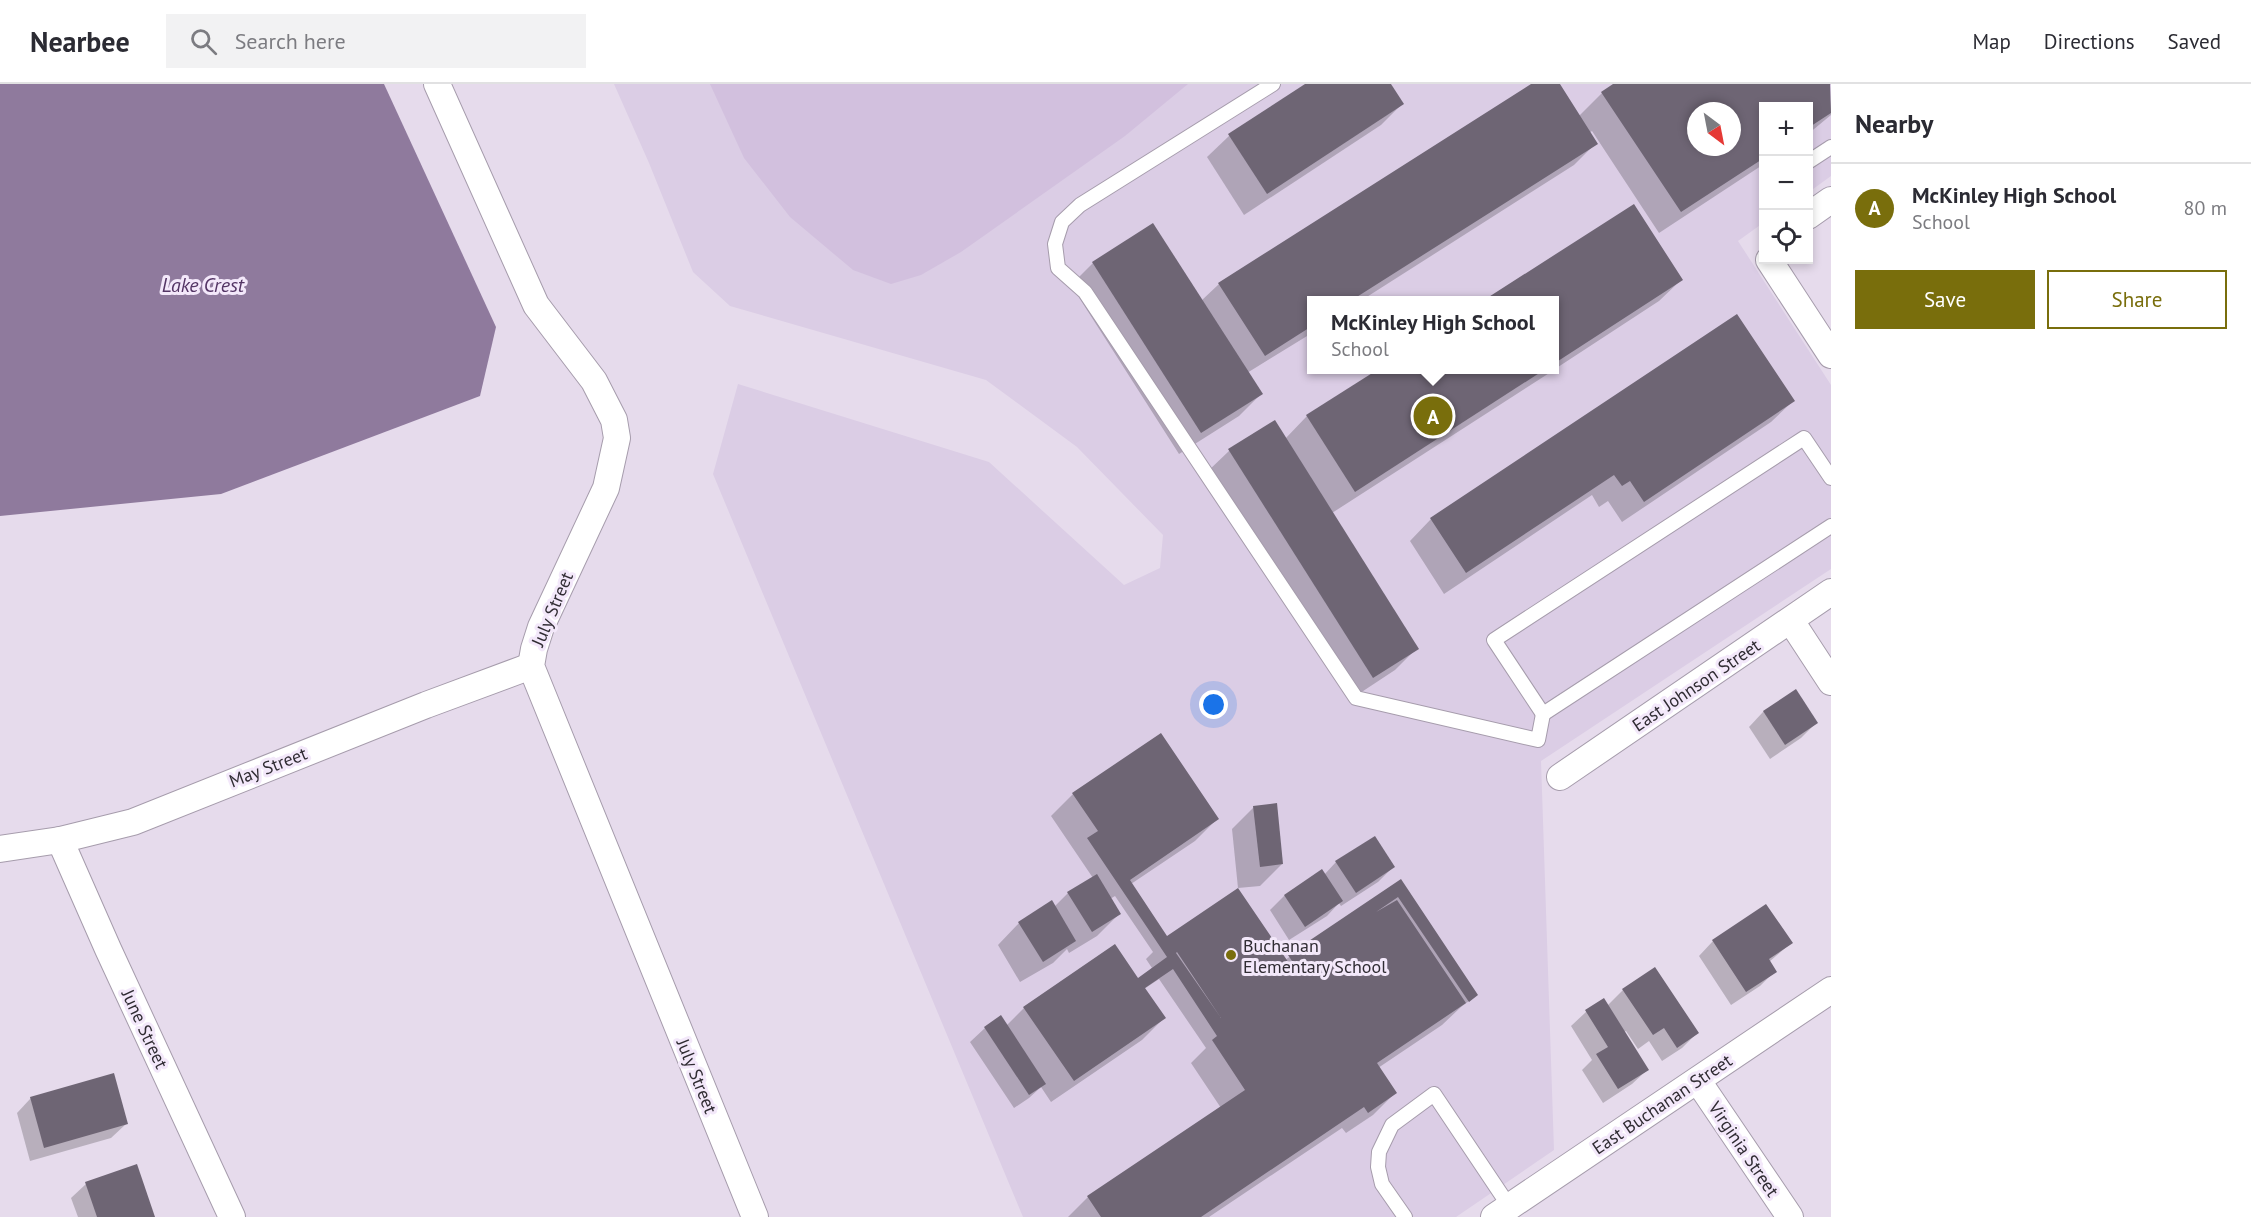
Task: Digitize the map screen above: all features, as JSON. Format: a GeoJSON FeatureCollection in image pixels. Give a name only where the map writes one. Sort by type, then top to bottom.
{"type":"FeatureCollection","features":[{"type":"Feature","properties":{"kind":"street","name":"July Street"},"geometry":{"type":"LineString","coordinates":[[437,84],[536,304],[588,372],[614,420],[616,438],[606,488],[541,627],[531,666],[755,1217]]}},
{"type":"Feature","properties":{"kind":"street"},"geometry":{"type":"LineString","coordinates":[[1813,213],[1831,200]]}},
{"type":"Feature","properties":{"kind":"street"},"geometry":{"type":"LineString","coordinates":[[1772,264],[1831,355]]}},
{"type":"Feature","properties":{"kind":"street","name":"East Johnson Street"},"geometry":{"type":"LineString","coordinates":[[1560,777],[1831,592]]}},
{"type":"Feature","properties":{"kind":"street"},"geometry":{"type":"LineString","coordinates":[[1791,621],[1831,682]]}},
{"type":"Feature","properties":{"kind":"street","name":"May Street"},"geometry":{"type":"LineString","coordinates":[[0,849],[60,840],[133,822],[217,787],[531,666]]}},
{"type":"Feature","properties":{"kind":"street","name":"June Street"},"geometry":{"type":"LineString","coordinates":[[60,840],[232,1217]]}},
{"type":"Feature","properties":{"kind":"street","name":"East Buchanan Street"},"geometry":{"type":"LineString","coordinates":[[1501,1212],[1831,990]]}},
{"type":"Feature","properties":{"kind":"street","name":"Virginia Street"},"geometry":{"type":"LineString","coordinates":[[1698,1081],[1790,1217]]}},
{"type":"Feature","properties":{"kind":"lane"},"geometry":{"type":"LineString","coordinates":[[1274,84],[1080,205],[1062,222],[1055,244],[1058,268],[1085,292],[1356,698],[1538,740],[1543,714],[1494,640],[1804,438],[1831,478]]}},
{"type":"Feature","properties":{"kind":"lane"},"geometry":{"type":"LineString","coordinates":[[1813,159],[1831,147]]}},
{"type":"Feature","properties":{"kind":"lane"},"geometry":{"type":"LineString","coordinates":[[1543,714],[1831,526]]}},
{"type":"Feature","properties":{"kind":"lane"},"geometry":{"type":"LineString","coordinates":[[1405,1217],[1382,1184],[1378,1167],[1379,1152],[1392,1125],[1434,1094],[1501,1212]]}},
{"type":"Feature","properties":{"kind":"shaded area"},"geometry":{"type":"Polygon","coordinates":[[[614,84],[1831,84],[1831,176],[1813,189],[1813,102],[1759,102],[1759,226],[1738,241],[1831,385],[1831,569],[1541,761],[1554,1150],[1456,1217],[1023,1217],[713,474],[738,384],[989,462],[1124,585],[1160,568],[1163,535],[1077,447],[986,380],[730,306],[693,272],[614,84]]]}},
{"type":"Feature","properties":{"kind":"shaded area"},"geometry":{"type":"Polygon","coordinates":[[[710,84],[1188,84],[1125,136],[961,252],[921,275],[891,284],[853,270],[790,217],[744,158],[710,84]]]}},
{"type":"Feature","properties":{"kind":"water","name":"Lake Crest"},"geometry":{"type":"Polygon","coordinates":[[[0,84],[384,84],[496,327],[480,396],[221,494],[0,516],[0,84]]]}},
{"type":"Feature","properties":{"kind":"building"},"geometry":{"type":"Polygon","coordinates":[[[1305,84],[1391,84],[1404,104],[1267,194],[1228,134],[1305,84]]]}},
{"type":"Feature","properties":{"kind":"building"},"geometry":{"type":"Polygon","coordinates":[[[1531,84],[1560,84],[1598,144],[1358,296],[1307,296],[1307,329],[1265,356],[1218,283],[1531,84]]]}},
{"type":"Feature","properties":{"kind":"building"},"geometry":{"type":"Polygon","coordinates":[[[1613,84],[1830,84],[1831,113],[1813,125],[1813,102],[1759,102],[1759,161],[1681,212],[1601,92],[1613,84]]]}},
{"type":"Feature","properties":{"kind":"building"},"geometry":{"type":"Polygon","coordinates":[[[1634,204],[1683,280],[1559,360],[1559,296],[1490,296],[1634,204]]]}},
{"type":"Feature","properties":{"kind":"building"},"geometry":{"type":"Polygon","coordinates":[[[1153,223],[1263,394],[1201,433],[1092,262],[1153,223]]]}},
{"type":"Feature","properties":{"kind":"building"},"geometry":{"type":"Polygon","coordinates":[[[1737,314],[1795,401],[1644,502],[1630,481],[1622,486],[1614,475],[1466,573],[1430,518],[1737,314]]]}},
{"type":"Feature","properties":{"kind":"building"},"geometry":{"type":"Polygon","coordinates":[[[1371,374],[1538,374],[1355,492],[1306,415],[1371,374]]]}},
{"type":"Feature","properties":{"kind":"building"},"geometry":{"type":"Polygon","coordinates":[[[1275,420],[1419,649],[1373,678],[1228,449],[1275,420]]]}},
{"type":"Feature","properties":{"kind":"building"},"geometry":{"type":"Polygon","coordinates":[[[1796,689],[1818,723],[1785,745],[1763,711],[1796,689]]]}},
{"type":"Feature","properties":{"kind":"building"},"geometry":{"type":"Polygon","coordinates":[[[1161,733],[1219,819],[1130,880],[1167,936],[1238,888],[1293,969],[1296,967],[1288,955],[1401,879],[1478,995],[1469,1002],[1398,897],[1376,912],[1397,900],[1466,1003],[1377,1063],[1397,1093],[1368,1113],[1364,1107],[1201,1217],[1101,1217],[1087,1196],[1245,1090],[1212,1040],[1217,1036],[1173,969],[1145,988],[1166,1018],[1074,1081],[1023,1007],[1115,944],[1138,978],[1167,957],[1087,838],[1098,831],[1072,793],[1161,733]],[[1177,952],[1176,953],[1221,1018],[1177,952]]]}},
{"type":"Feature","properties":{"kind":"building"},"geometry":{"type":"Polygon","coordinates":[[[1277,803],[1283,864],[1260,867],[1253,806],[1277,803]]]}},
{"type":"Feature","properties":{"kind":"building"},"geometry":{"type":"Polygon","coordinates":[[[1375,836],[1395,867],[1356,893],[1335,861],[1375,836]]]}},
{"type":"Feature","properties":{"kind":"building"},"geometry":{"type":"Polygon","coordinates":[[[1322,869],[1343,901],[1305,927],[1284,895],[1322,869]]]}},
{"type":"Feature","properties":{"kind":"building"},"geometry":{"type":"Polygon","coordinates":[[[1097,874],[1121,914],[1092,932],[1067,892],[1097,874]]]}},
{"type":"Feature","properties":{"kind":"building"},"geometry":{"type":"Polygon","coordinates":[[[1052,900],[1076,941],[1043,962],[1018,922],[1052,900]]]}},
{"type":"Feature","properties":{"kind":"building"},"geometry":{"type":"Polygon","coordinates":[[[1766,904],[1793,943],[1769,959],[1777,972],[1746,992],[1712,940],[1766,904]]]}},
{"type":"Feature","properties":{"kind":"building"},"geometry":{"type":"Polygon","coordinates":[[[1655,967],[1699,1033],[1677,1048],[1664,1028],[1653,1035],[1622,989],[1655,967]]]}},
{"type":"Feature","properties":{"kind":"building"},"geometry":{"type":"Polygon","coordinates":[[[1604,998],[1649,1070],[1618,1089],[1596,1054],[1608,1047],[1585,1010],[1604,998]]]}},
{"type":"Feature","properties":{"kind":"building"},"geometry":{"type":"Polygon","coordinates":[[[1001,1015],[1046,1084],[1029,1095],[984,1027],[1001,1015]]]}},
{"type":"Feature","properties":{"kind":"building"},"geometry":{"type":"Polygon","coordinates":[[[114,1073],[128,1124],[44,1148],[30,1097],[114,1073]]]}},
{"type":"Feature","properties":{"kind":"building"},"geometry":{"type":"Polygon","coordinates":[[[137,1164],[155,1217],[97,1217],[85,1182],[137,1164]]]}},
{"type":"Feature","properties":{"kind":"place","name":"McKinley High School"},"geometry":{"type":"Point","coordinates":[1433,416]}},
{"type":"Feature","properties":{"kind":"place","name":"Buchanan Elementary School"},"geometry":{"type":"Point","coordinates":[1231,955]}}]}
